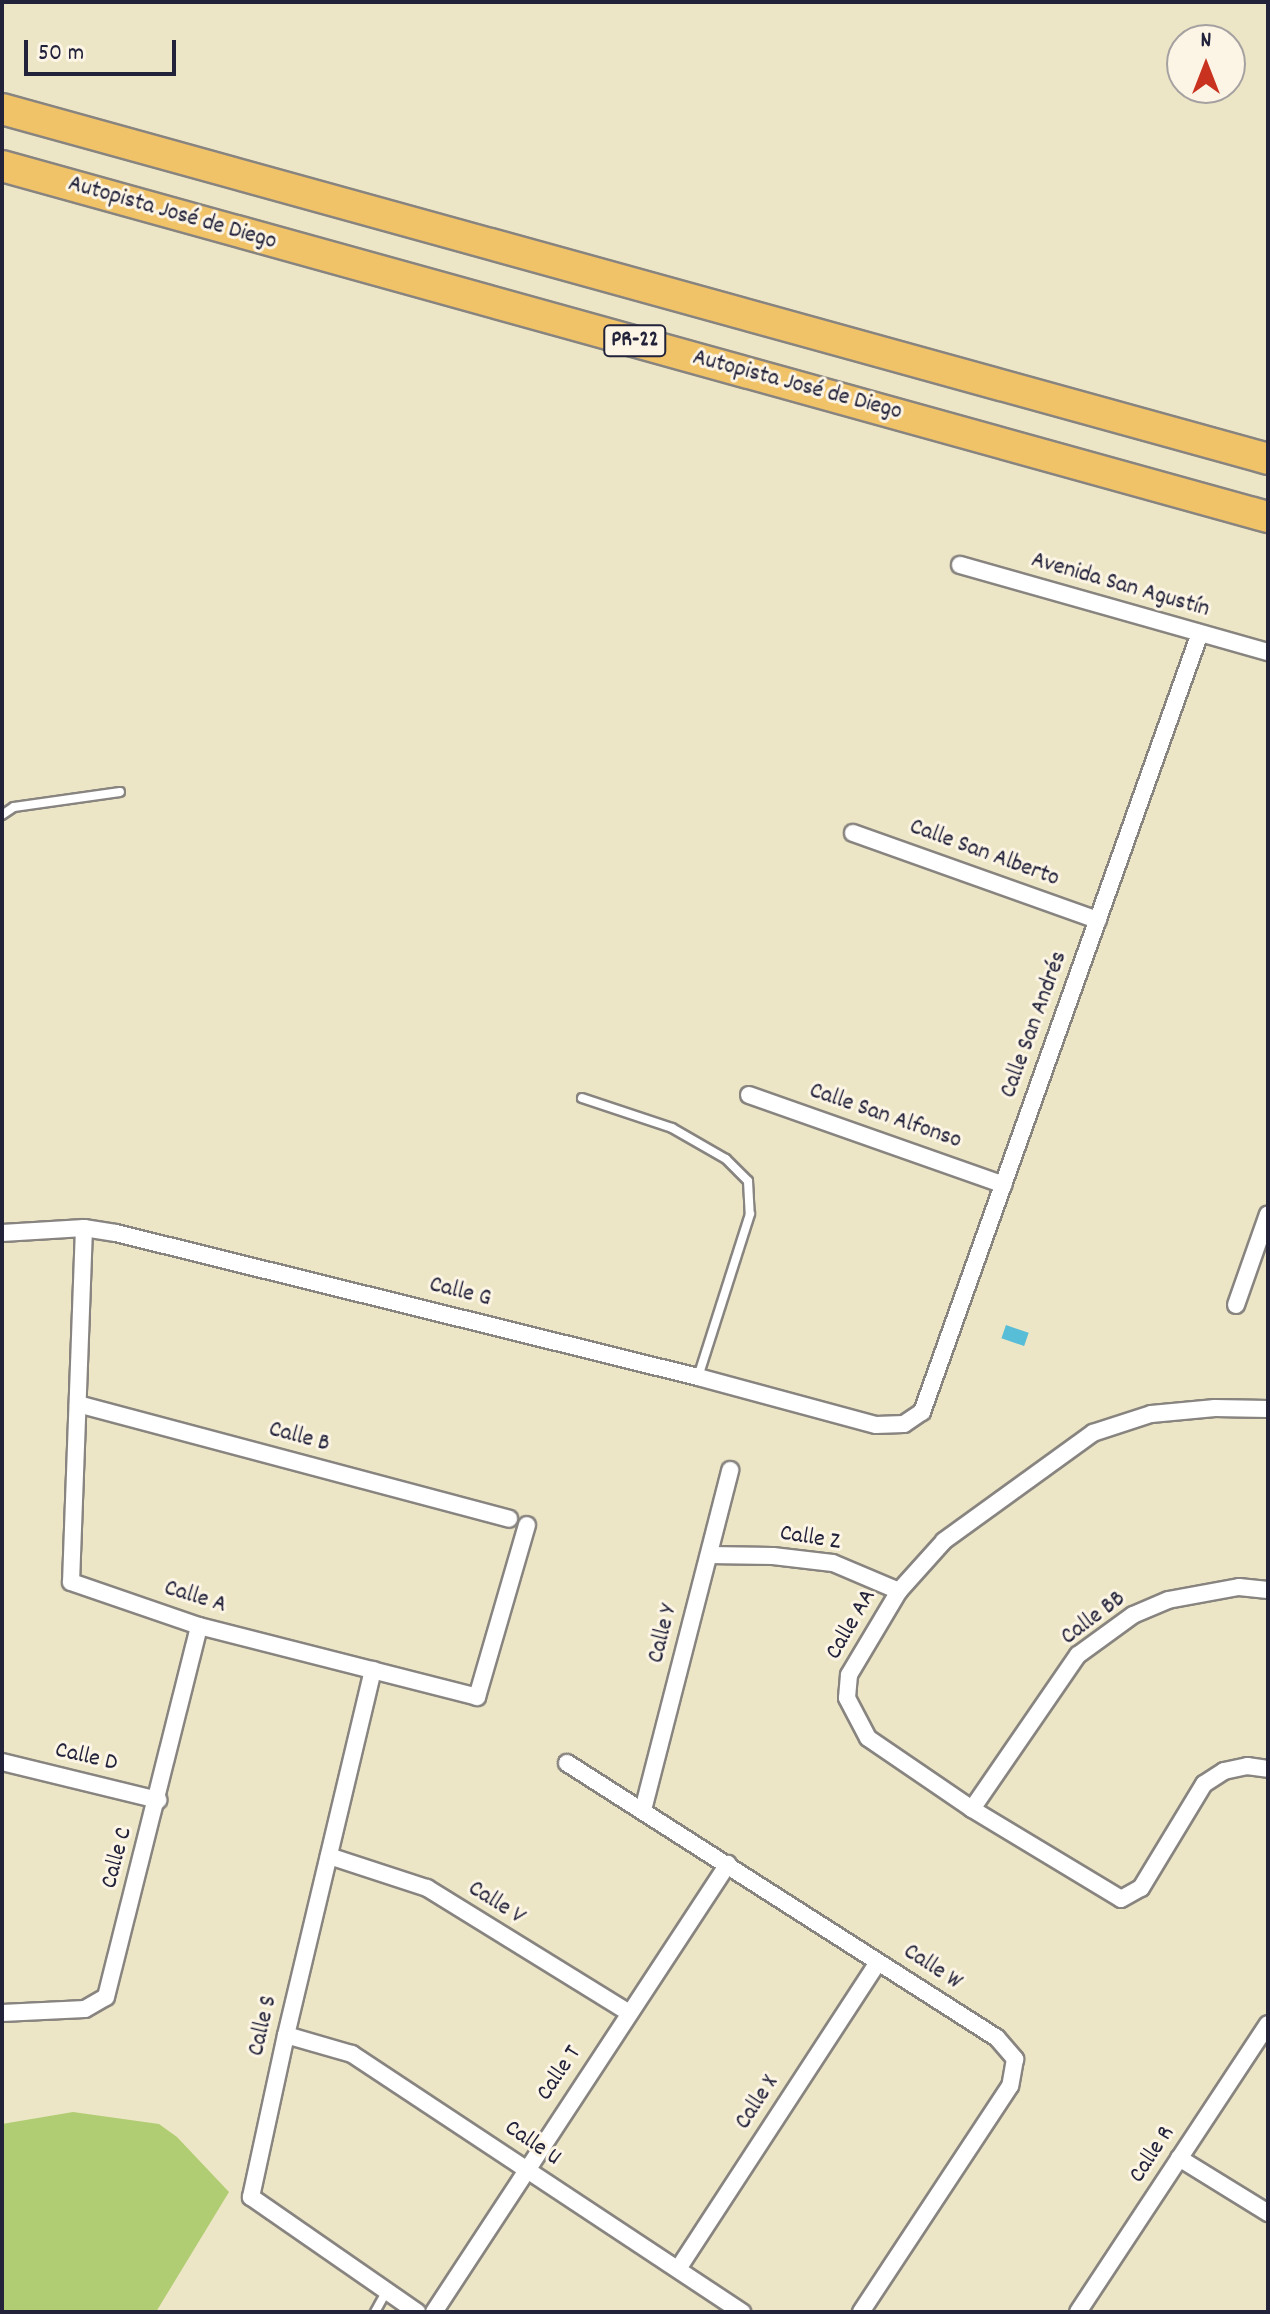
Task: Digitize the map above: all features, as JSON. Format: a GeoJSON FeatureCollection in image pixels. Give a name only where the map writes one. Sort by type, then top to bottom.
{"type":"FeatureCollection","features":[{"type":"Feature","properties":{"kind":"highway","name":"PR-22"},"geometry":{"type":"LineString","coordinates":[[2,109],[1268,459]]}},
{"type":"Feature","properties":{"kind":"highway","name":"Autopista José de Diego"},"geometry":{"type":"LineString","coordinates":[[2,166],[1268,517]]}},
{"type":"Feature","properties":{"kind":"street","name":"Avenida San Agustín"},"geometry":{"type":"LineString","coordinates":[[960,565],[1268,652]]}},
{"type":"Feature","properties":{"kind":"street","name":"Calle San Andrés"},"geometry":{"type":"LineString","coordinates":[[904,1424],[922,1412],[1200,633]]}},
{"type":"Feature","properties":{"kind":"street","name":"Calle San Alberto"},"geometry":{"type":"LineString","coordinates":[[853,833],[1098,920]]}},
{"type":"Feature","properties":{"kind":"street","name":"Calle San Alfonso"},"geometry":{"type":"LineString","coordinates":[[749,1095],[1004,1185]]}},
{"type":"Feature","properties":{"kind":"street"},"geometry":{"type":"LineString","coordinates":[[1236,1305],[1268,1214]]}},
{"type":"Feature","properties":{"kind":"street","name":"Calle G"},"geometry":{"type":"LineString","coordinates":[[2,1233],[84,1228],[698,1377],[876,1425],[904,1424]]}},
{"type":"Feature","properties":{"kind":"street","name":"Calle A"},"geometry":{"type":"LineString","coordinates":[[84,1228],[71,1582],[199,1626],[477,1697],[527,1525]]}},
{"type":"Feature","properties":{"kind":"street","name":"Calle B"},"geometry":{"type":"LineString","coordinates":[[78,1404],[509,1519]]}},
{"type":"Feature","properties":{"kind":"street","name":"Calle AA"},"geometry":{"type":"LineString","coordinates":[[1268,1409],[1215,1408],[1151,1414],[1093,1433],[944,1541],[899,1591],[849,1675],[847,1698],[868,1738],[972,1809],[1121,1899],[1141,1888],[1204,1784],[1224,1771],[1247,1766],[1268,1769]]}},
{"type":"Feature","properties":{"kind":"street","name":"Calle Y"},"geometry":{"type":"LineString","coordinates":[[643,1810],[730,1470]]}},
{"type":"Feature","properties":{"kind":"street","name":"Calle Z"},"geometry":{"type":"LineString","coordinates":[[709,1555],[773,1556],[833,1563],[899,1591]]}},
{"type":"Feature","properties":{"kind":"street","name":"Calle BB"},"geometry":{"type":"LineString","coordinates":[[972,1809],[1078,1655],[1133,1615],[1168,1600],[1239,1587],[1268,1590]]}},
{"type":"Feature","properties":{"kind":"street","name":"Calle C"},"geometry":{"type":"LineString","coordinates":[[2,2013],[85,2009],[106,1997],[158,1800],[199,1626]]}},
{"type":"Feature","properties":{"kind":"street","name":"Calle S"},"geometry":{"type":"LineString","coordinates":[[373,1670],[286,2035],[251,2197],[417,2312]]}},
{"type":"Feature","properties":{"kind":"street","name":"Calle D"},"geometry":{"type":"LineString","coordinates":[[2,1762],[158,1800]]}},
{"type":"Feature","properties":{"kind":"street","name":"Calle W"},"geometry":{"type":"LineString","coordinates":[[567,1763],[997,2038],[1015,2059],[1010,2086],[861,2312]]}},
{"type":"Feature","properties":{"kind":"street","name":"Calle V"},"geometry":{"type":"LineString","coordinates":[[329,1856],[427,1888],[629,2013]]}},
{"type":"Feature","properties":{"kind":"street","name":"Calle T"},"geometry":{"type":"LineString","coordinates":[[434,2312],[728,1864]]}},
{"type":"Feature","properties":{"kind":"street","name":"Calle X"},"geometry":{"type":"LineString","coordinates":[[678,2269],[878,1962]]}},
{"type":"Feature","properties":{"kind":"street","name":"Calle R"},"geometry":{"type":"LineString","coordinates":[[1078,2312],[1268,2024]]}},
{"type":"Feature","properties":{"kind":"street","name":"Calle U"},"geometry":{"type":"LineString","coordinates":[[286,2035],[352,2054],[742,2312]]}},
{"type":"Feature","properties":{"kind":"street"},"geometry":{"type":"LineString","coordinates":[[1179,2158],[1268,2213]]}},
{"type":"Feature","properties":{"kind":"lane"},"geometry":{"type":"LineString","coordinates":[[2,815],[14,807],[120,792]]}},
{"type":"Feature","properties":{"kind":"lane"},"geometry":{"type":"LineString","coordinates":[[582,1098],[672,1128],[726,1159],[748,1181],[750,1214],[698,1377]]}},
{"type":"Feature","properties":{"kind":"lane"},"geometry":{"type":"LineString","coordinates":[[375,2312],[387,2291]]}},
{"type":"Feature","properties":{"kind":"green space"},"geometry":{"type":"Polygon","coordinates":[[[73,2112],[159,2124],[177,2137],[229,2192],[156,2312],[2,2312],[2,2124],[73,2112]]]}},
{"type":"Feature","properties":{"kind":"water"},"geometry":{"type":"Polygon","coordinates":[[[1006,1325],[1029,1333],[1024,1346],[1001,1338],[1006,1325]]]}}]}
